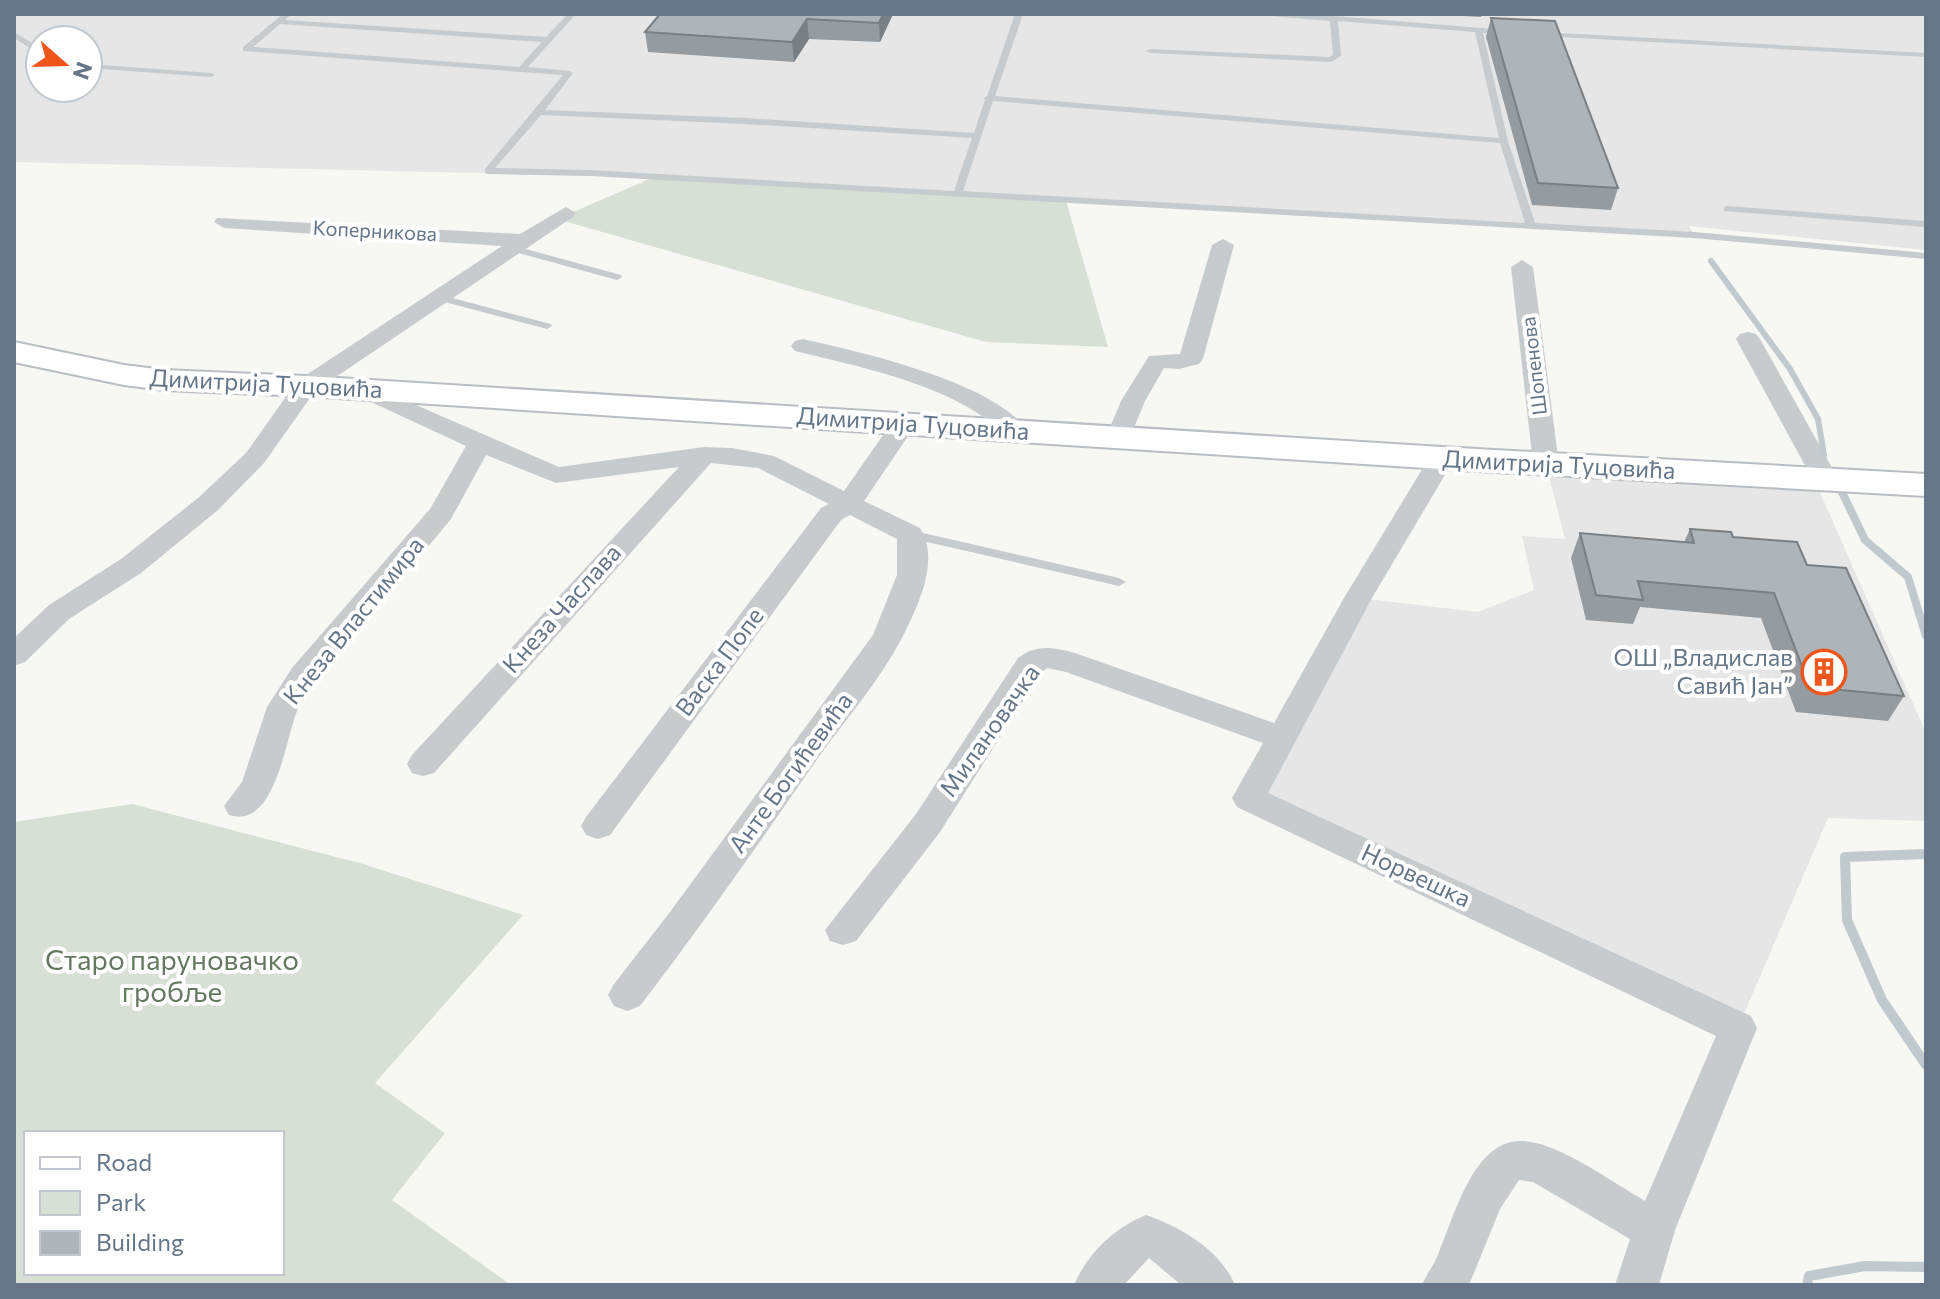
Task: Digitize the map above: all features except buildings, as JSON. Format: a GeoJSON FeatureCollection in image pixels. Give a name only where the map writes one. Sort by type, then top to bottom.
{"type":"FeatureCollection","features":[{"type":"Feature","properties":{"kind":"street"},"geometry":{"type":"LineString","coordinates":[[14,655],[59,612],[131,566],[208,504],[255,458],[306,386],[566,213]]}},
{"type":"Feature","properties":{"kind":"street","name":"Коперникова"},"geometry":{"type":"LineString","coordinates":[[224,222],[521,245]]}},
{"type":"Feature","properties":{"kind":"street"},"geometry":{"type":"LineString","coordinates":[[1119,437],[1133,401],[1157,361],[1191,359],[1223,245]]}},
{"type":"Feature","properties":{"kind":"street","name":"Шопенова"},"geometry":{"type":"LineString","coordinates":[[1522,267],[1546,464]]}},
{"type":"Feature","properties":{"kind":"street"},"geometry":{"type":"LineString","coordinates":[[1748,339],[1820,479]]}},
{"type":"Feature","properties":{"kind":"street"},"geometry":{"type":"LineString","coordinates":[[803,346],[854,358],[938,387],[999,414],[1015,431]]}},
{"type":"Feature","properties":{"kind":"street","name":"Димитрија Туцовића"},"geometry":{"type":"LineString","coordinates":[[14,352],[124,375],[164,380],[306,386],[1442,458],[1912,484]]}},
{"type":"Feature","properties":{"kind":"street"},"geometry":{"type":"LineString","coordinates":[[365,390],[556,475],[704,455],[749,458],[780,467],[848,505],[910,534]]}},
{"type":"Feature","properties":{"kind":"street","name":"Васка Попе"},"geometry":{"type":"LineString","coordinates":[[598,826],[831,514],[848,505],[904,423]]}},
{"type":"Feature","properties":{"kind":"street","name":"Кнеза Властимира"},"geometry":{"type":"LineString","coordinates":[[241,806],[257,787],[283,707],[296,686],[441,513],[481,442]]}},
{"type":"Feature","properties":{"kind":"street","name":"Кнеза Часлава"},"geometry":{"type":"LineString","coordinates":[[423,764],[562,607],[704,455]]}},
{"type":"Feature","properties":{"kind":"street","name":"Норвешка"},"geometry":{"type":"LineString","coordinates":[[1442,458],[1358,598],[1249,798],[1738,1028],[1654,1230],[1637,1285]]}},
{"type":"Feature","properties":{"kind":"street","name":"Анте Богићевића"},"geometry":{"type":"LineString","coordinates":[[627,995],[683,923],[886,639],[909,581],[916,552],[910,534]]}},
{"type":"Feature","properties":{"kind":"street","name":"Милановачка"},"geometry":{"type":"LineString","coordinates":[[843,930],[928,823],[1029,666],[1039,658],[1048,656],[1077,664],[1283,738]]}},
{"type":"Feature","properties":{"kind":"street"},"geometry":{"type":"LineString","coordinates":[[1444,1285],[1453,1272],[1496,1174],[1509,1163],[1532,1161],[1546,1167],[1654,1230]]}},
{"type":"Feature","properties":{"kind":"street"},"geometry":{"type":"LineString","coordinates":[[1096,1285],[1130,1245],[1146,1236],[1166,1243],[1213,1285]]}},
{"type":"Feature","properties":{"kind":"lane"},"geometry":{"type":"LineString","coordinates":[[288,14],[246,49],[569,73],[488,171],[590,173],[1694,235],[1926,256]]}},
{"type":"Feature","properties":{"kind":"lane"},"geometry":{"type":"LineString","coordinates":[[522,69],[572,14]]}},
{"type":"Feature","properties":{"kind":"lane"},"geometry":{"type":"LineString","coordinates":[[957,195],[1019,14]]}},
{"type":"Feature","properties":{"kind":"lane"},"geometry":{"type":"LineString","coordinates":[[1271,14],[1478,30],[1492,27],[1522,33]]}},
{"type":"Feature","properties":{"kind":"lane"},"geometry":{"type":"LineString","coordinates":[[1150,51],[1331,60],[1337,56],[1334,18]]}},
{"type":"Feature","properties":{"kind":"lane"},"geometry":{"type":"LineString","coordinates":[[279,22],[549,40]]}},
{"type":"Feature","properties":{"kind":"lane"},"geometry":{"type":"LineString","coordinates":[[1478,30],[1504,141],[1531,226]]}},
{"type":"Feature","properties":{"kind":"lane"},"geometry":{"type":"LineString","coordinates":[[1537,34],[1926,55]]}},
{"type":"Feature","properties":{"kind":"lane"},"geometry":{"type":"LineString","coordinates":[[104,67],[211,75]]}},
{"type":"Feature","properties":{"kind":"lane"},"geometry":{"type":"LineString","coordinates":[[988,98],[1504,141]]}},
{"type":"Feature","properties":{"kind":"lane"},"geometry":{"type":"LineString","coordinates":[[539,112],[975,136]]}},
{"type":"Feature","properties":{"kind":"lane"},"geometry":{"type":"LineString","coordinates":[[1727,209],[1926,224]]}},
{"type":"Feature","properties":{"kind":"lane","name":"Коперникова"},"geometry":{"type":"LineString","coordinates":[[521,245],[617,277]]}},
{"type":"Feature","properties":{"kind":"lane"},"geometry":{"type":"LineString","coordinates":[[441,298],[547,326]]}},
{"type":"Feature","properties":{"kind":"lane"},"geometry":{"type":"LineString","coordinates":[[910,534],[1119,582]]}},
{"type":"Feature","properties":{"kind":"shaded area"},"geometry":{"type":"Polygon","coordinates":[[[14,14],[1926,14],[1926,250],[1689,226],[1694,235],[654,177],[14,162],[14,14]]]}},
{"type":"Feature","properties":{"kind":"shaded area"},"geometry":{"type":"Polygon","coordinates":[[[1546,464],[1814,479],[1926,733],[1926,821],[1828,818],[1738,1028],[1249,798],[1358,598],[1478,612],[1534,590],[1522,536],[1565,539],[1546,464]]]}},
{"type":"Feature","properties":{"kind":"green space"},"geometry":{"type":"Polygon","coordinates":[[[654,177],[1066,201],[1108,347],[986,342],[557,219],[654,177]]]}},
{"type":"Feature","properties":{"kind":"green space","name":"Старо паруновачко гробље"},"geometry":{"type":"Polygon","coordinates":[[[132,804],[363,864],[523,915],[375,1083],[445,1133],[392,1200],[511,1285],[14,1285],[14,822],[132,804]]]}},
{"type":"Feature","properties":{"kind":"waterway"},"geometry":{"type":"LineString","coordinates":[[1711,261],[1790,369],[1818,419],[1824,455]]}},
{"type":"Feature","properties":{"kind":"waterway"},"geometry":{"type":"LineString","coordinates":[[1837,482],[1840,488]]}},
{"type":"Feature","properties":{"kind":"waterway"},"geometry":{"type":"LineString","coordinates":[[1840,488],[1865,540],[1908,577],[1926,636]]}},
{"type":"Feature","properties":{"kind":"waterway"},"geometry":{"type":"LineString","coordinates":[[1926,854],[1845,857],[1847,920],[1882,1000],[1926,1065]]}},
{"type":"Feature","properties":{"kind":"waterway"},"geometry":{"type":"LineString","coordinates":[[1807,1285],[1809,1276],[1865,1266],[1926,1267]]}},
{"type":"Feature","properties":{"kind":"place","name":"ОШ „Владислав Савић Јан”"},"geometry":{"type":"Point","coordinates":[1824,672]}}]}
